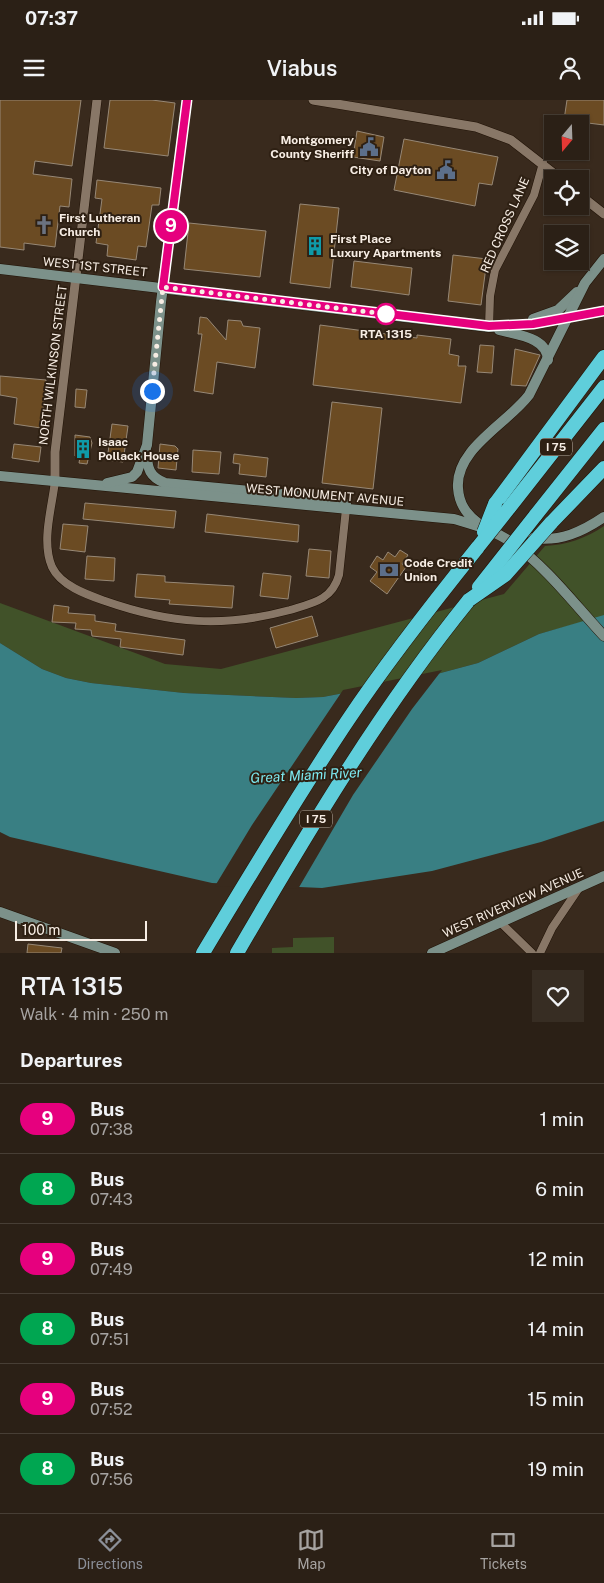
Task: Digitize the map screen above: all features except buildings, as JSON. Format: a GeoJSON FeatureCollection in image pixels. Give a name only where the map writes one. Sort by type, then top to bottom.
{"type":"FeatureCollection","features":[{"type":"Feature","properties":{"kind":"highway"},"geometry":{"type":"LineString","coordinates":[[478,546],[495,504],[604,357]]}},
{"type":"Feature","properties":{"kind":"highway","name":"I 75"},"geometry":{"type":"LineString","coordinates":[[203,953],[288,813],[349,719],[398,650],[604,387]]}},
{"type":"Feature","properties":{"kind":"highway","name":"I 75"},"geometry":{"type":"LineString","coordinates":[[237,953],[354,757],[401,688],[604,429]]}},
{"type":"Feature","properties":{"kind":"highway"},"geometry":{"type":"LineString","coordinates":[[469,600],[505,575],[551,523],[604,468]]}},
{"type":"Feature","properties":{"kind":"main road"},"geometry":{"type":"LineString","coordinates":[[187,100],[163,287],[147,445],[148,470],[152,476],[165,483],[334,499],[346,504],[346,509]]}},
{"type":"Feature","properties":{"kind":"main road"},"geometry":{"type":"LineString","coordinates":[[508,326],[558,310],[568,303],[604,259]]}},
{"type":"Feature","properties":{"kind":"main road","name":"WEST 1ST STREET"},"geometry":{"type":"LineString","coordinates":[[0,269],[489,326],[508,326],[569,318],[604,311]]}},
{"type":"Feature","properties":{"kind":"main road"},"geometry":{"type":"LineString","coordinates":[[585,283],[548,360],[528,395],[506,420],[471,450],[462,465],[458,476],[458,496],[466,513],[484,527],[545,540],[576,533],[604,517]]}},
{"type":"Feature","properties":{"kind":"main road"},"geometry":{"type":"LineString","coordinates":[[489,326],[541,344],[548,353],[548,360]]}},
{"type":"Feature","properties":{"kind":"main road"},"geometry":{"type":"LineString","coordinates":[[98,486],[132,477],[137,472],[147,445]]}},
{"type":"Feature","properties":{"kind":"main road","name":"WEST MONUMENT AVENUE"},"geometry":{"type":"LineString","coordinates":[[0,476],[454,519],[484,527],[510,541],[548,576],[604,636]]}},
{"type":"Feature","properties":{"kind":"main road","name":"WEST RIVERVIEW AVENUE"},"geometry":{"type":"LineString","coordinates":[[432,953],[604,876]]}},
{"type":"Feature","properties":{"kind":"main road"},"geometry":{"type":"LineString","coordinates":[[0,912],[115,953]]}},
{"type":"Feature","properties":{"kind":"street","name":"NORTH WILKINSON STREET"},"geometry":{"type":"LineString","coordinates":[[97,100],[54,452],[55,481],[47,543],[48,555],[55,573],[76,589],[121,607],[156,616],[198,623],[232,622],[265,617],[318,602],[330,593],[340,575],[346,509]]}},
{"type":"Feature","properties":{"kind":"street"},"geometry":{"type":"LineString","coordinates":[[313,100],[476,127],[511,140],[550,170]]}},
{"type":"Feature","properties":{"kind":"street","name":"RED CROSS LANE"},"geometry":{"type":"LineString","coordinates":[[489,326],[490,296],[495,270],[534,195],[542,163]]}},
{"type":"Feature","properties":{"kind":"street"},"geometry":{"type":"LineString","coordinates":[[589,202],[604,214]]}},
{"type":"Feature","properties":{"kind":"street"},"geometry":{"type":"LineString","coordinates":[[540,953],[552,928],[580,886]]}},
{"type":"Feature","properties":{"kind":"street"},"geometry":{"type":"LineString","coordinates":[[500,923],[532,953]]}},
{"type":"Feature","properties":{"kind":"green space"},"geometry":{"type":"Polygon","coordinates":[[[604,526],[604,616],[539,634],[478,663],[422,678],[323,697],[296,698],[184,693],[91,683],[66,678],[42,669],[0,643],[0,603],[165,664],[221,669],[504,594],[545,546],[576,540],[604,526]]]}},
{"type":"Feature","properties":{"kind":"green space"},"geometry":{"type":"Polygon","coordinates":[[[334,937],[334,953],[272,953],[272,948],[293,947],[293,938],[334,937]]]}},
{"type":"Feature","properties":{"kind":"water","name":"Great Miami River"},"geometry":{"type":"Polygon","coordinates":[[[604,615],[604,821],[541,842],[432,871],[322,888],[212,883],[10,837],[0,832],[0,643],[42,669],[66,678],[91,683],[184,693],[296,698],[323,697],[422,678],[478,663],[539,634],[604,615]]]}},
{"type":"Feature","properties":{"kind":"pier"},"geometry":{"type":"Polygon","coordinates":[[[442,670],[412,709],[353,795],[298,889],[215,886],[252,825],[343,690],[442,670]]]}},
{"type":"Feature","properties":{"kind":"bus line","name":"9"},"geometry":{"type":"LineString","coordinates":[[187,100],[163,287],[489,326],[533,324],[604,311]]}},
{"type":"Feature","properties":{"kind":"place","name":"Montgomery County Sheriff"},"geometry":{"type":"Point","coordinates":[369,147]}},
{"type":"Feature","properties":{"kind":"place","name":"City of Dayton"},"geometry":{"type":"Point","coordinates":[446,170]}},
{"type":"Feature","properties":{"kind":"place","name":"First Lutheran Church"},"geometry":{"type":"Point","coordinates":[44,225]}},
{"type":"Feature","properties":{"kind":"place","name":"First Place Luxury Apartments"},"geometry":{"type":"Point","coordinates":[315,246]}},
{"type":"Feature","properties":{"kind":"place","name":"RTA 1315"},"geometry":{"type":"Point","coordinates":[386,314]}},
{"type":"Feature","properties":{"kind":"place","name":"Isaac Pollack House"},"geometry":{"type":"Point","coordinates":[83,449]}},
{"type":"Feature","properties":{"kind":"place","name":"Code Credit Union"},"geometry":{"type":"Point","coordinates":[389,570]}},
{"type":"Feature","properties":{"kind":"route"},"geometry":{"type":"LineString","coordinates":[[152,391],[163,287],[386,314]]}}]}
